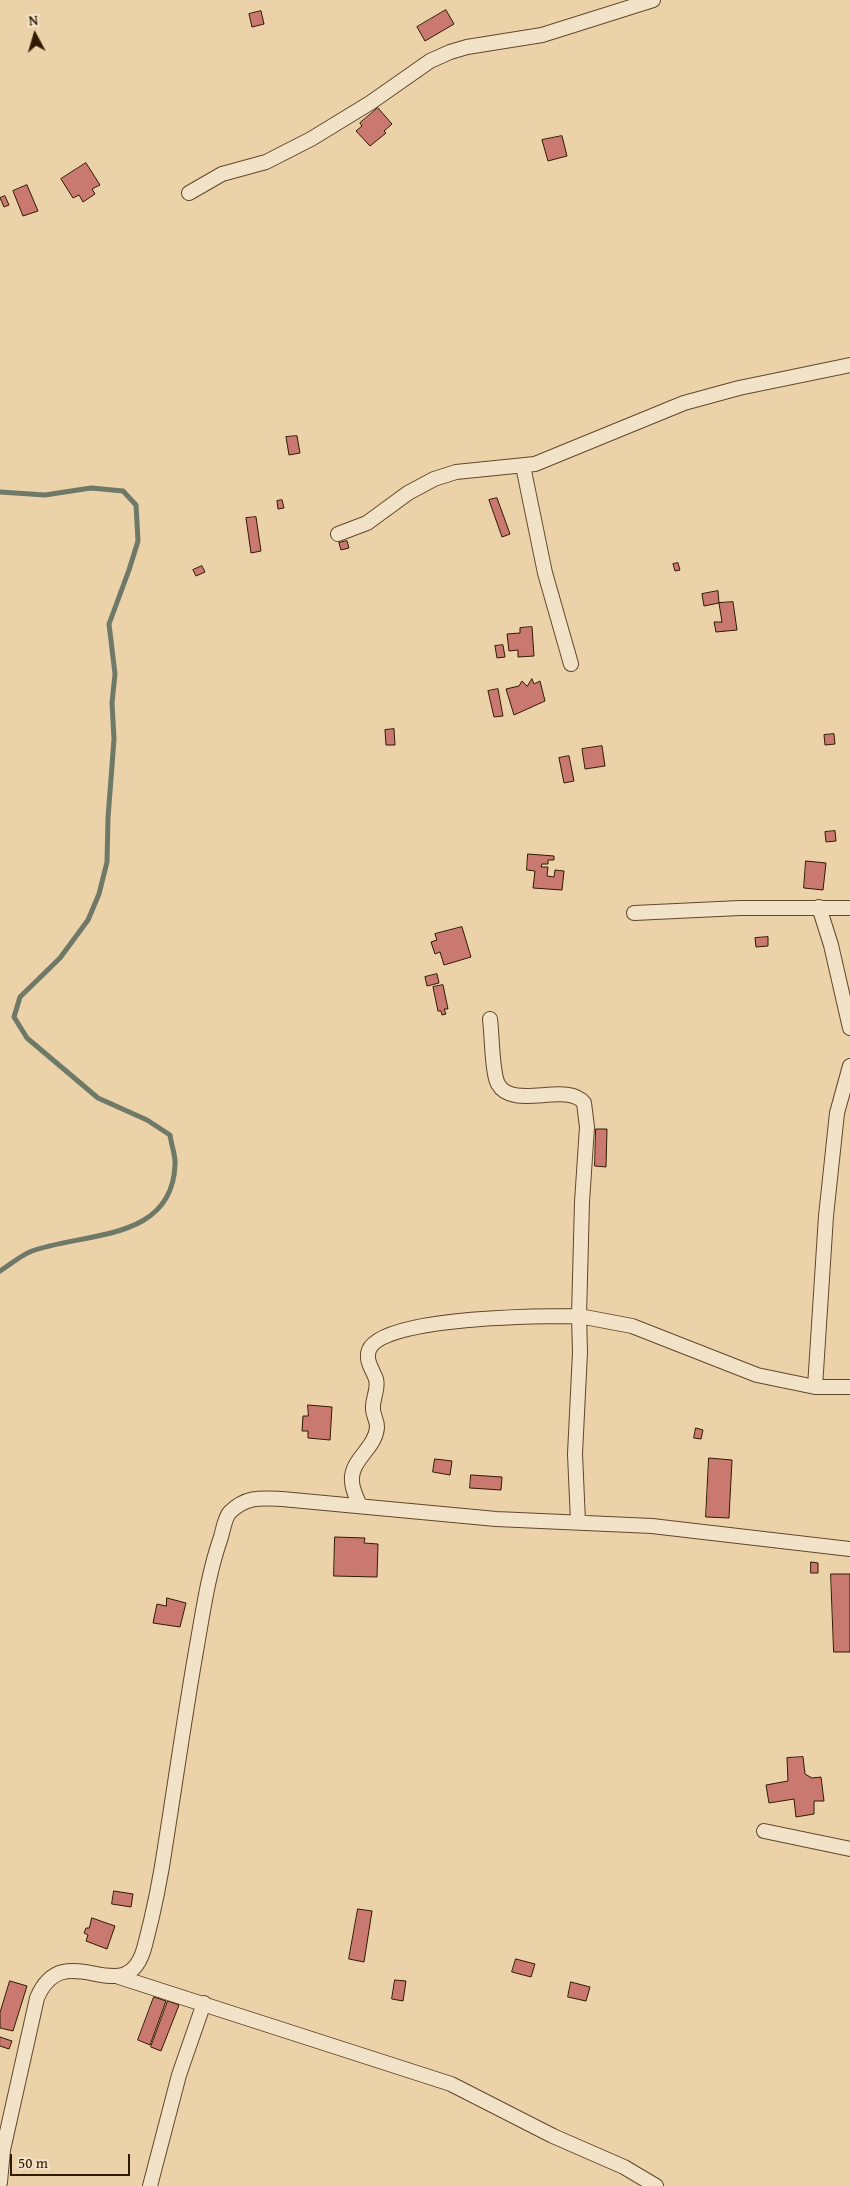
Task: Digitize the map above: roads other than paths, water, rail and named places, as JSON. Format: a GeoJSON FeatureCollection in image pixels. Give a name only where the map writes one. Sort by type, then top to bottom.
{"type":"FeatureCollection","features":[{"type":"Feature","properties":{"kind":"street"},"geometry":{"type":"LineString","coordinates":[[189,193],[222,174],[266,162],[311,139],[370,103],[430,61],[450,52],[467,47],[542,35],[652,0]]}},
{"type":"Feature","properties":{"kind":"street"},"geometry":{"type":"LineString","coordinates":[[338,534],[367,523],[408,493],[434,479],[456,472],[480,468],[523,466],[549,458],[684,403],[739,388],[850,365]]}},
{"type":"Feature","properties":{"kind":"street"},"geometry":{"type":"LineString","coordinates":[[523,466],[545,573],[571,664]]}},
{"type":"Feature","properties":{"kind":"street"},"geometry":{"type":"LineString","coordinates":[[819,907],[831,945],[850,1028]]}},
{"type":"Feature","properties":{"kind":"street"},"geometry":{"type":"LineString","coordinates":[[634,913],[740,908],[850,908]]}},
{"type":"Feature","properties":{"kind":"street"},"geometry":{"type":"LineString","coordinates":[[490,1019],[496,1079],[502,1090],[507,1094],[523,1096],[576,1096],[584,1103],[587,1127],[582,1202],[580,1352],[575,1454],[578,1522]]}},
{"type":"Feature","properties":{"kind":"street"},"geometry":{"type":"LineString","coordinates":[[815,1387],[826,1216],[838,1113],[850,1066]]}},
{"type":"Feature","properties":{"kind":"street"},"geometry":{"type":"LineString","coordinates":[[360,1506],[352,1486],[353,1473],[358,1461],[371,1445],[377,1427],[372,1407],[377,1382],[368,1358],[372,1346],[382,1338],[415,1327],[453,1321],[521,1316],[579,1316],[632,1326],[757,1375],[815,1387],[850,1387]]}},
{"type":"Feature","properties":{"kind":"street"},"geometry":{"type":"LineString","coordinates":[[119,1977],[131,1972],[137,1965],[144,1948],[166,1842],[173,1787],[211,1567],[229,1514],[251,1498],[282,1498],[496,1519],[652,1526],[850,1549]]}},
{"type":"Feature","properties":{"kind":"street"},"geometry":{"type":"LineString","coordinates":[[764,1831],[850,1848]]}},
{"type":"Feature","properties":{"kind":"street"},"geometry":{"type":"LineString","coordinates":[[0,2182],[3,2150],[42,1987],[49,1978],[65,1971],[77,1971],[119,1977],[451,2084],[545,2132],[624,2167],[656,2186]]}},
{"type":"Feature","properties":{"kind":"street"},"geometry":{"type":"LineString","coordinates":[[150,2186],[179,2075],[204,2003]]}},
{"type":"Feature","properties":{"kind":"waterway"},"geometry":{"type":"LineString","coordinates":[[0,492],[45,495],[91,488],[123,491],[136,505],[138,541],[109,624],[115,674],[112,703],[114,739],[108,818],[107,862],[99,894],[88,920],[60,958],[20,997],[14,1017],[27,1038],[98,1098],[147,1120],[170,1135],[175,1161],[170,1190],[159,1208],[142,1221],[122,1230],[32,1251],[0,1271]]}}]}
